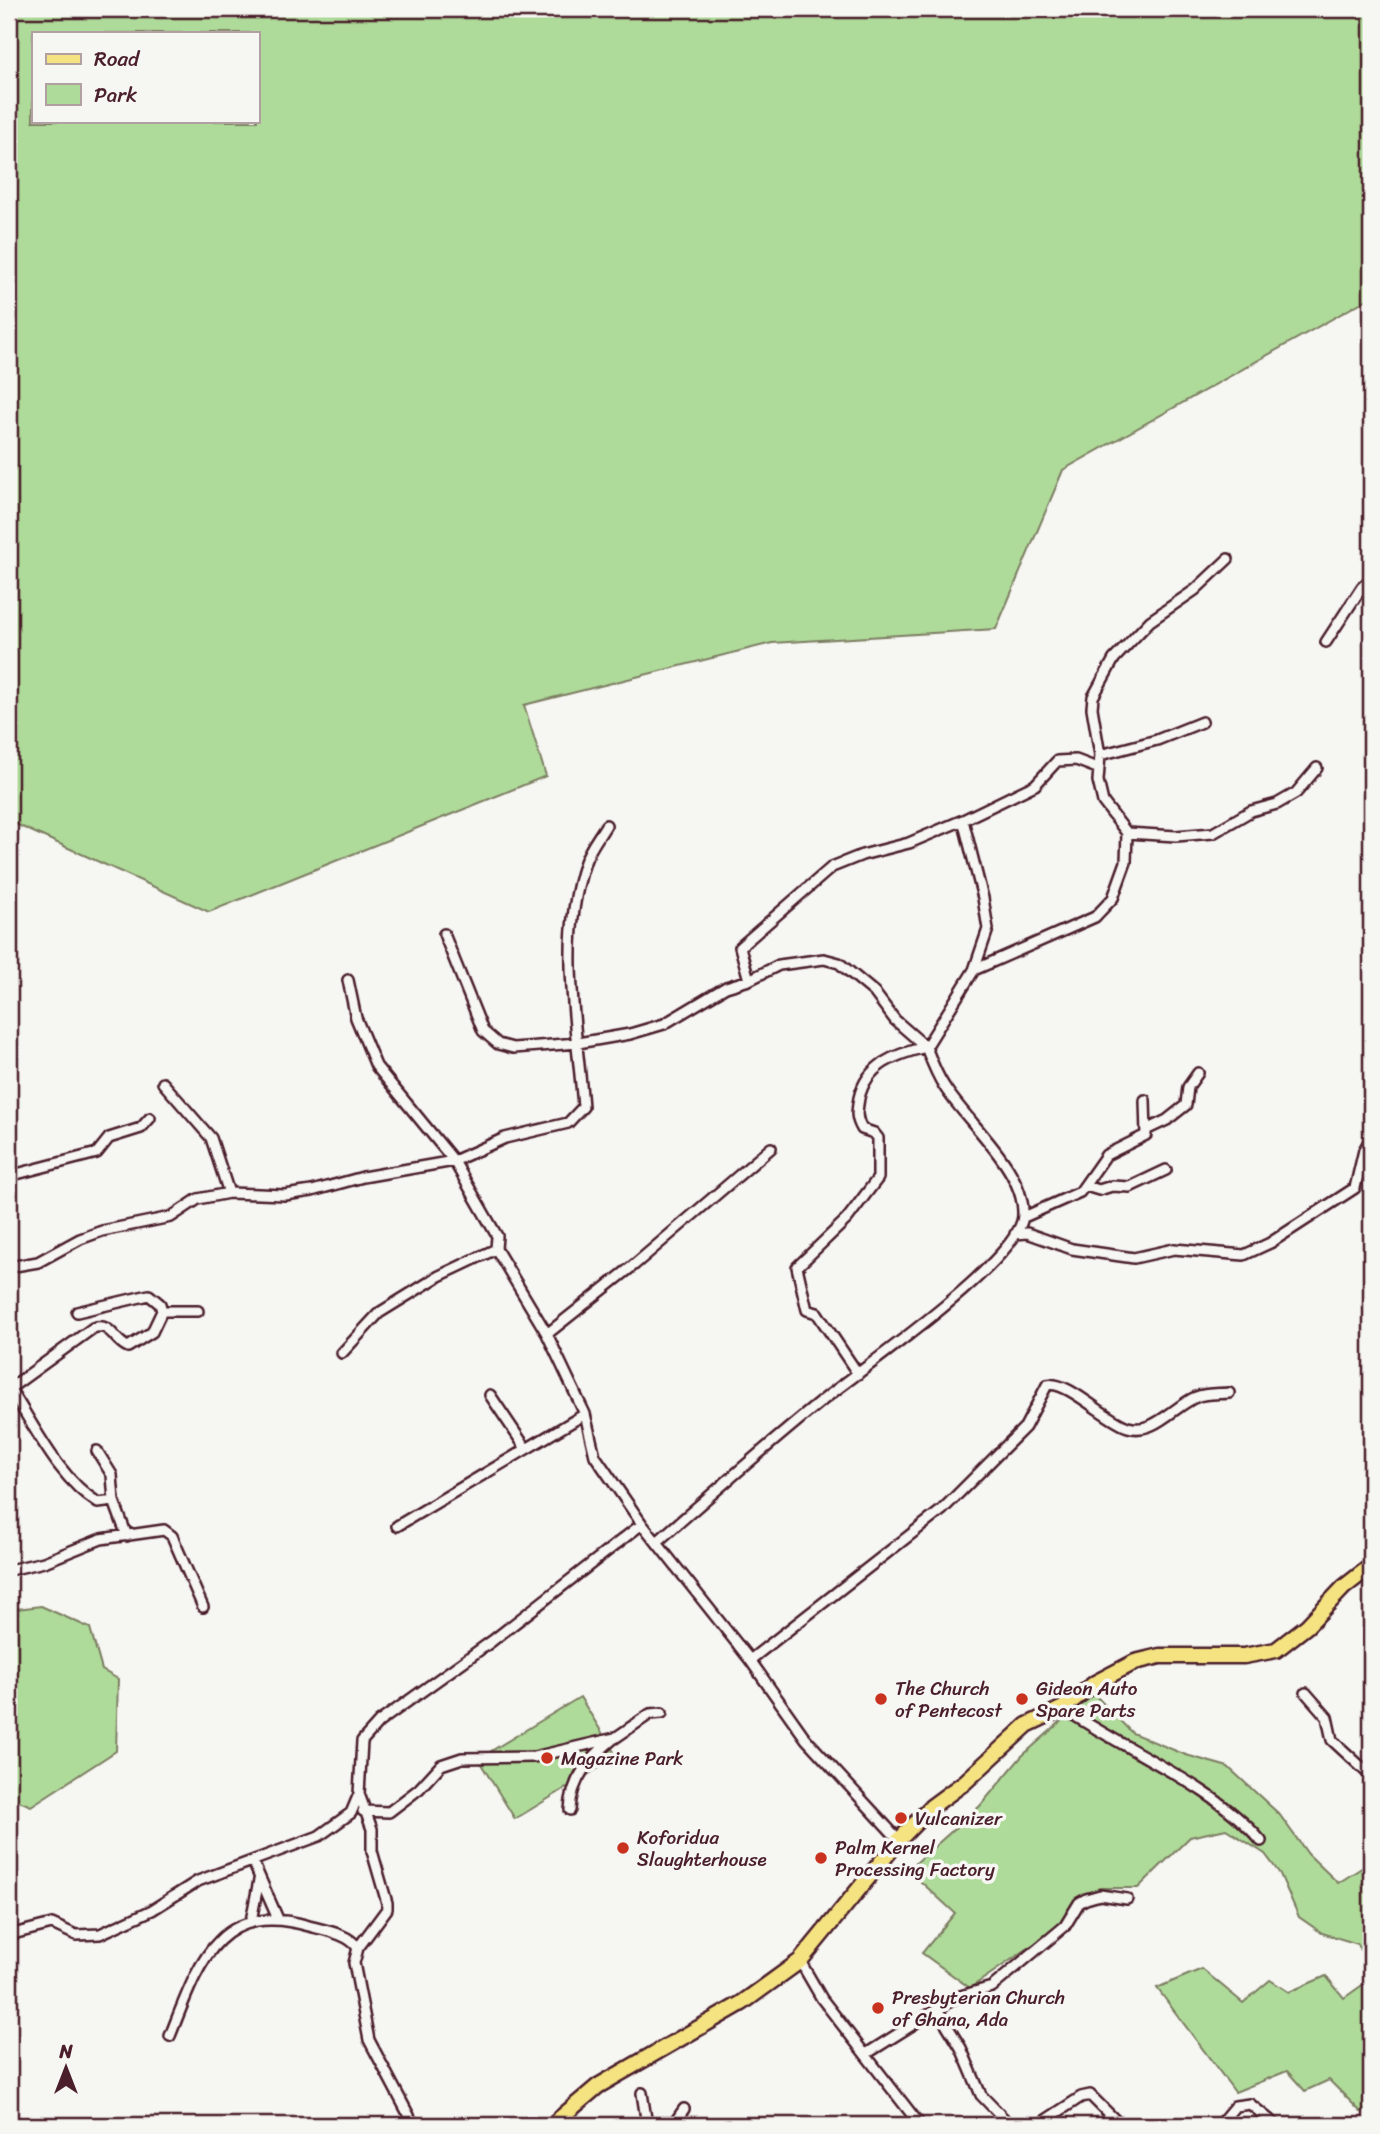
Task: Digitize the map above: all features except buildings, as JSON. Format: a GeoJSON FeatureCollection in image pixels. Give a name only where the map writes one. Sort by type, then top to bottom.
{"type":"FeatureCollection","features":[{"type":"Feature","properties":{"kind":"main road"},"geometry":{"type":"LineString","coordinates":[[558,2124],[598,2086],[742,2003],[800,1961],[899,1840],[931,1807],[965,1782],[1027,1725],[1063,1708],[1094,1683],[1135,1662],[1160,1656],[1244,1657],[1276,1650],[1307,1626],[1344,1587],[1371,1566]]}},
{"type":"Feature","properties":{"kind":"street"},"geometry":{"type":"LineString","coordinates":[[974,970],[1105,909],[1120,885],[1126,862],[1127,833],[1102,802],[1097,768],[1100,755],[1091,708],[1093,697],[1107,669],[1150,621],[1195,590],[1228,559]]}},
{"type":"Feature","properties":{"kind":"street"},"geometry":{"type":"LineString","coordinates":[[1326,642],[1362,587],[1371,579]]}},
{"type":"Feature","properties":{"kind":"street"},"geometry":{"type":"LineString","coordinates":[[1100,755],[1157,740],[1202,722]]}},
{"type":"Feature","properties":{"kind":"street"},"geometry":{"type":"LineString","coordinates":[[750,980],[740,947],[832,867],[862,855],[909,843],[963,820],[1035,785],[1057,761],[1076,760],[1097,768]]}},
{"type":"Feature","properties":{"kind":"street"},"geometry":{"type":"LineString","coordinates":[[1127,833],[1176,836],[1213,833],[1251,811],[1277,804],[1296,793],[1317,768]]}},
{"type":"Feature","properties":{"kind":"street"},"geometry":{"type":"LineString","coordinates":[[858,1374],[817,1313],[807,1310],[797,1267],[847,1219],[878,1178],[878,1138],[874,1133],[862,1129],[855,1110],[862,1087],[883,1062],[899,1053],[926,1047],[974,970],[988,929],[963,820]]}},
{"type":"Feature","properties":{"kind":"street"},"geometry":{"type":"LineString","coordinates":[[9,1268],[49,1258],[80,1239],[102,1231],[171,1217],[198,1199],[229,1193],[285,1195],[312,1191],[363,1177],[454,1160],[487,1144],[568,1123],[583,1107],[578,1043],[572,1026],[573,918],[585,861],[606,825]]}},
{"type":"Feature","properties":{"kind":"street"},"geometry":{"type":"LineString","coordinates":[[444,934],[483,1031],[498,1044],[513,1048],[578,1043],[630,1034],[663,1024],[726,987],[750,980],[779,965],[812,959],[833,961],[874,992],[895,1020],[926,1047],[943,1085],[1017,1183],[1024,1217],[1015,1234],[955,1297],[815,1406],[657,1542]]}},
{"type":"Feature","properties":{"kind":"street"},"geometry":{"type":"LineString","coordinates":[[348,979],[356,1018],[376,1066],[454,1160],[497,1236],[496,1248],[547,1334],[585,1414],[595,1456],[642,1524],[750,1660],[806,1739],[899,1840]]}},
{"type":"Feature","properties":{"kind":"street"},"geometry":{"type":"LineString","coordinates":[[1024,1217],[1067,1200],[1086,1186],[1106,1154],[1141,1140],[1148,1129],[1167,1120],[1186,1105],[1188,1087],[1198,1073]]}},
{"type":"Feature","properties":{"kind":"street"},"geometry":{"type":"LineString","coordinates":[[163,1083],[211,1138],[229,1193]]}},
{"type":"Feature","properties":{"kind":"street"},"geometry":{"type":"LineString","coordinates":[[1145,1100],[1148,1129]]}},
{"type":"Feature","properties":{"kind":"street"},"geometry":{"type":"LineString","coordinates":[[9,1176],[97,1153],[109,1138],[141,1128],[150,1118]]}},
{"type":"Feature","properties":{"kind":"street"},"geometry":{"type":"LineString","coordinates":[[1015,1234],[1027,1233],[1072,1249],[1134,1258],[1174,1249],[1244,1255],[1270,1243],[1355,1188],[1364,1150],[1371,1138]]}},
{"type":"Feature","properties":{"kind":"street"},"geometry":{"type":"LineString","coordinates":[[547,1334],[634,1265],[771,1148]]}},
{"type":"Feature","properties":{"kind":"street"},"geometry":{"type":"LineString","coordinates":[[1086,1186],[1099,1190],[1112,1186],[1130,1187],[1166,1170]]}},
{"type":"Feature","properties":{"kind":"street"},"geometry":{"type":"LineString","coordinates":[[342,1353],[379,1313],[439,1276],[496,1248]]}},
{"type":"Feature","properties":{"kind":"street"},"geometry":{"type":"LineString","coordinates":[[77,1312],[149,1295],[160,1304],[162,1311],[152,1332],[138,1343],[128,1347],[121,1344],[110,1329],[101,1325],[93,1328],[9,1389],[53,1457],[82,1493],[98,1503],[114,1501]]}},
{"type":"Feature","properties":{"kind":"street"},"geometry":{"type":"LineString","coordinates":[[162,1311],[198,1311]]}},
{"type":"Feature","properties":{"kind":"street"},"geometry":{"type":"LineString","coordinates":[[750,1660],[942,1510],[1025,1427],[1047,1385],[1058,1384],[1112,1419],[1137,1429],[1150,1426],[1198,1396],[1229,1393]]}},
{"type":"Feature","properties":{"kind":"street"},"geometry":{"type":"LineString","coordinates":[[490,1395],[525,1447]]}},
{"type":"Feature","properties":{"kind":"street"},"geometry":{"type":"LineString","coordinates":[[397,1525],[585,1414]]}},
{"type":"Feature","properties":{"kind":"street"},"geometry":{"type":"LineString","coordinates":[[97,1451],[112,1475],[114,1501],[127,1536]]}},
{"type":"Feature","properties":{"kind":"street"},"geometry":{"type":"LineString","coordinates":[[351,1813],[359,1794],[362,1741],[379,1722],[492,1641],[642,1524]]}},
{"type":"Feature","properties":{"kind":"street"},"geometry":{"type":"LineString","coordinates":[[9,1570],[44,1562],[101,1539],[168,1531],[203,1607]]}},
{"type":"Feature","properties":{"kind":"street"},"geometry":{"type":"LineString","coordinates":[[1306,1693],[1326,1717],[1332,1740],[1371,1776]]}},
{"type":"Feature","properties":{"kind":"street"},"geometry":{"type":"LineString","coordinates":[[1063,1708],[1101,1735],[1224,1805],[1244,1820],[1261,1841]]}},
{"type":"Feature","properties":{"kind":"street"},"geometry":{"type":"LineString","coordinates":[[569,1810],[570,1794],[588,1760],[650,1714],[662,1713]]}},
{"type":"Feature","properties":{"kind":"street"},"geometry":{"type":"LineString","coordinates":[[9,1934],[52,1924],[76,1935],[100,1934],[152,1910],[198,1881],[319,1836],[351,1813],[389,1812],[419,1789],[442,1765],[462,1758],[534,1757],[615,1738]]}},
{"type":"Feature","properties":{"kind":"street"},"geometry":{"type":"LineString","coordinates":[[359,1794],[372,1829],[372,1851],[387,1909],[358,1948],[354,1963],[369,2040],[414,2125]]}},
{"type":"Feature","properties":{"kind":"street"},"geometry":{"type":"LineString","coordinates":[[253,1862],[278,1919]]}},
{"type":"Feature","properties":{"kind":"street"},"geometry":{"type":"LineString","coordinates":[[251,1921],[259,1880]]}},
{"type":"Feature","properties":{"kind":"street"},"geometry":{"type":"LineString","coordinates":[[866,2054],[957,1997],[992,1987],[1065,1926],[1079,1903],[1100,1895],[1127,1899]]}},
{"type":"Feature","properties":{"kind":"street"},"geometry":{"type":"LineString","coordinates":[[170,2036],[200,1963],[225,1933],[251,1921],[278,1919],[342,1936],[358,1948]]}},
{"type":"Feature","properties":{"kind":"street"},"geometry":{"type":"LineString","coordinates":[[800,1961],[822,1999],[920,2125]]}},
{"type":"Feature","properties":{"kind":"street"},"geometry":{"type":"LineString","coordinates":[[937,2010],[961,2048],[981,2095],[1010,2125]]}},
{"type":"Feature","properties":{"kind":"street"},"geometry":{"type":"LineString","coordinates":[[642,2093],[647,2125]]}},
{"type":"Feature","properties":{"kind":"street"},"geometry":{"type":"LineString","coordinates":[[1038,2125],[1081,2097],[1090,2095],[1120,2125]]}},
{"type":"Feature","properties":{"kind":"street"},"geometry":{"type":"LineString","coordinates":[[1219,2125],[1235,2106],[1250,2104],[1276,2125]]}},
{"type":"Feature","properties":{"kind":"street"},"geometry":{"type":"LineString","coordinates":[[673,2125],[684,2109]]}},
{"type":"Feature","properties":{"kind":"green space"},"geometry":{"type":"Polygon","coordinates":[[[9,9],[1371,9],[1371,297],[1063,470],[996,629],[772,643],[524,705],[546,776],[209,912],[9,821],[9,9]]]}},
{"type":"Feature","properties":{"kind":"green space"},"geometry":{"type":"Polygon","coordinates":[[[41,1606],[90,1628],[102,1670],[118,1679],[116,1751],[31,1806],[9,1797],[9,1610],[41,1606]]]}},
{"type":"Feature","properties":{"kind":"green space"},"geometry":{"type":"Polygon","coordinates":[[[1093,1693],[1132,1733],[1186,1755],[1228,1767],[1279,1814],[1308,1854],[1338,1883],[1371,1862],[1371,1973],[1358,1944],[1322,1933],[1299,1917],[1280,1874],[1265,1854],[1226,1829],[1190,1837],[1138,1888],[1099,1888],[1059,1927],[970,1988],[922,1953],[955,1913],[908,1870],[980,1806],[1022,1756],[1093,1693]]]}},
{"type":"Feature","properties":{"kind":"green space","name":"Magazine Park"},"geometry":{"type":"Polygon","coordinates":[[[580,1697],[617,1757],[515,1819],[478,1759],[580,1697]]]}},
{"type":"Feature","properties":{"kind":"green space"},"geometry":{"type":"Polygon","coordinates":[[[1202,1969],[1243,2003],[1270,1980],[1289,1992],[1326,1976],[1344,1998],[1371,1979],[1371,2108],[1361,2112],[1329,2080],[1305,2091],[1287,2071],[1235,2092],[1157,1988],[1202,1969]]]}},
{"type":"Feature","properties":{"kind":"place","name":"The Church of Pentecost"},"geometry":{"type":"Point","coordinates":[881,1699]}},
{"type":"Feature","properties":{"kind":"place","name":"Gideon Auto Spare Parts"},"geometry":{"type":"Point","coordinates":[1022,1699]}},
{"type":"Feature","properties":{"kind":"place","name":"Magazine Park"},"geometry":{"type":"Point","coordinates":[547,1758]}},
{"type":"Feature","properties":{"kind":"place","name":"Vulcanizer"},"geometry":{"type":"Point","coordinates":[901,1818]}},
{"type":"Feature","properties":{"kind":"place","name":"Koforidua Slaughterhouse"},"geometry":{"type":"Point","coordinates":[623,1848]}},
{"type":"Feature","properties":{"kind":"place","name":"Palm Kernel Processing Factory"},"geometry":{"type":"Point","coordinates":[821,1858]}},
{"type":"Feature","properties":{"kind":"place","name":"Presbyterian Church of Ghana, Ada"},"geometry":{"type":"Point","coordinates":[878,2008]}}]}
